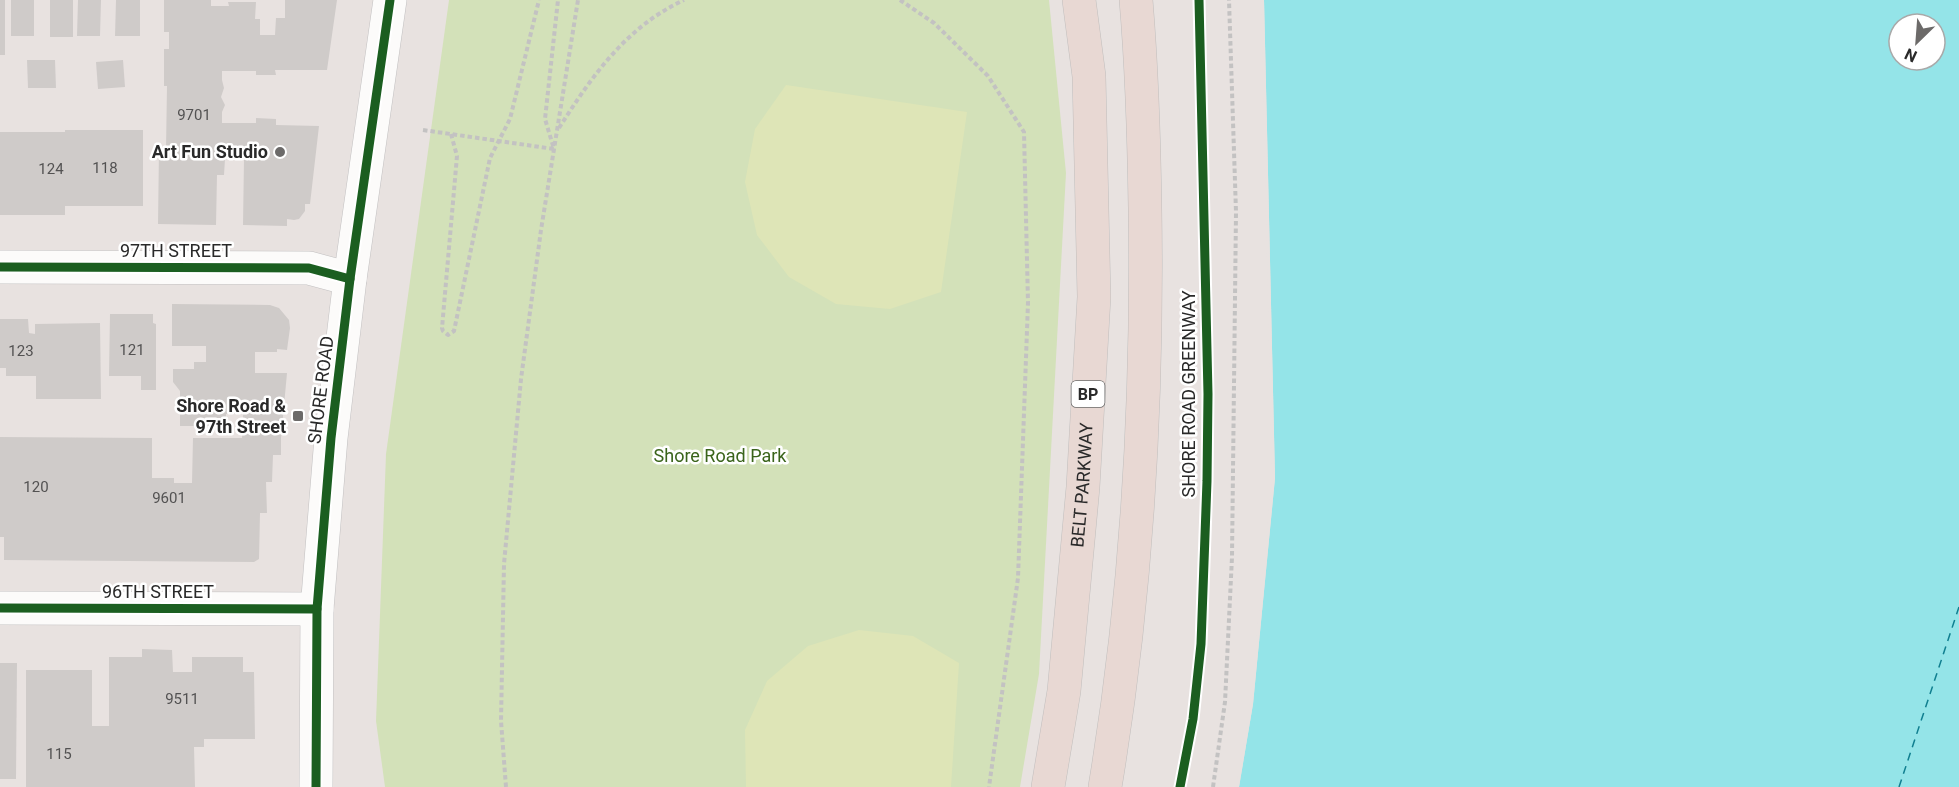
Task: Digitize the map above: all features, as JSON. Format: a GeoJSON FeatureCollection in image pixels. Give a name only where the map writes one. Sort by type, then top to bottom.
{"type":"FeatureCollection","features":[{"type":"Feature","properties":{"kind":"highway","name":"BELT PARKWAY"},"geometry":{"type":"LineString","coordinates":[[1048,787],[1065,691],[1083,487],[1094,297],[1089,76],[1079,0]]}},
{"type":"Feature","properties":{"kind":"highway"},"geometry":{"type":"LineString","coordinates":[[1105,787],[1118,712],[1138,510],[1147,305],[1143,74],[1136,0]]}},
{"type":"Feature","properties":{"kind":"street","name":"SHORE ROAD"},"geometry":{"type":"LineString","coordinates":[[316,787],[317,609],[332,438],[350,279],[390,0]]}},
{"type":"Feature","properties":{"kind":"street","name":"97TH STREET"},"geometry":{"type":"LineString","coordinates":[[0,267],[309,268],[350,279]]}},
{"type":"Feature","properties":{"kind":"street","name":"96TH STREET"},"geometry":{"type":"LineString","coordinates":[[0,608],[317,609]]}},
{"type":"Feature","properties":{"kind":"path"},"geometry":{"type":"LineString","coordinates":[[451,134],[457,156],[442,328],[448,334],[454,331],[490,158],[510,119],[539,0]]}},
{"type":"Feature","properties":{"kind":"path"},"geometry":{"type":"LineString","coordinates":[[554,149],[545,119],[558,0]]}},
{"type":"Feature","properties":{"kind":"path"},"geometry":{"type":"LineString","coordinates":[[506,787],[501,721],[504,564],[521,379],[578,0]]}},
{"type":"Feature","properties":{"kind":"path"},"geometry":{"type":"LineString","coordinates":[[557,130],[580,95],[614,51],[663,10],[684,0]]}},
{"type":"Feature","properties":{"kind":"path"},"geometry":{"type":"LineString","coordinates":[[900,0],[934,23],[988,76],[1023,132],[1028,303],[1018,578],[989,787]]}},
{"type":"Feature","properties":{"kind":"path"},"geometry":{"type":"LineString","coordinates":[[1213,787],[1225,702],[1232,557],[1236,212],[1229,0]]}},
{"type":"Feature","properties":{"kind":"path"},"geometry":{"type":"LineString","coordinates":[[423,130],[554,149]]}},
{"type":"Feature","properties":{"kind":"green space","name":"Shore Road Park"},"geometry":{"type":"Polygon","coordinates":[[[449,0],[1049,0],[1066,173],[1039,674],[1020,787],[385,787],[376,721],[386,454],[449,0]]]}},
{"type":"Feature","properties":{"kind":"green space"},"geometry":{"type":"Polygon","coordinates":[[[786,85],[967,112],[941,292],[890,309],[836,304],[789,277],[757,235],[745,182],[755,129],[786,85]]]}},
{"type":"Feature","properties":{"kind":"green space"},"geometry":{"type":"Polygon","coordinates":[[[859,630],[913,636],[959,663],[951,787],[746,787],[745,730],[767,681],[808,646],[859,630]]]}},
{"type":"Feature","properties":{"kind":"water"},"geometry":{"type":"Polygon","coordinates":[[[1264,0],[1959,0],[1959,787],[1239,787],[1253,704],[1275,478],[1264,0]]]}},
{"type":"Feature","properties":{"kind":"pier"},"geometry":{"type":"Polygon","coordinates":[[[1261,0],[1264,0],[1275,478],[1253,704],[1239,787],[1236,787],[1250,704],[1272,478],[1261,0]]]}},
{"type":"Feature","properties":{"kind":"building"},"geometry":{"type":"Polygon","coordinates":[[[0,0],[5,0],[5,55],[0,55],[0,0]]]}},
{"type":"Feature","properties":{"kind":"building"},"geometry":{"type":"Polygon","coordinates":[[[11,0],[34,0],[34,36],[11,36],[11,0]]]}},
{"type":"Feature","properties":{"kind":"building"},"geometry":{"type":"Polygon","coordinates":[[[50,0],[73,0],[73,37],[50,37],[50,0]]]}},
{"type":"Feature","properties":{"kind":"building"},"geometry":{"type":"Polygon","coordinates":[[[78,0],[101,0],[100,36],[77,36],[78,0]]]}},
{"type":"Feature","properties":{"kind":"building"},"geometry":{"type":"Polygon","coordinates":[[[116,0],[140,0],[140,36],[115,36],[116,0]]]}},
{"type":"Feature","properties":{"kind":"building"},"geometry":{"type":"Polygon","coordinates":[[[164,0],[211,0],[211,6],[229,6],[228,2],[256,2],[255,19],[260,19],[260,35],[275,35],[276,18],[285,18],[285,0],[337,0],[327,70],[275,70],[276,75],[256,75],[256,71],[222,71],[224,88],[221,97],[225,105],[222,112],[222,123],[256,123],[256,118],[276,119],[276,125],[319,126],[310,204],[305,204],[305,211],[299,219],[287,219],[287,226],[243,225],[244,159],[225,159],[224,175],[217,175],[216,225],[158,224],[159,149],[166,149],[167,86],[164,86],[164,49],[169,49],[169,32],[164,32],[164,0]]]}},
{"type":"Feature","properties":{"kind":"building"},"geometry":{"type":"Polygon","coordinates":[[[27,60],[55,60],[56,88],[28,88],[27,60]]]}},
{"type":"Feature","properties":{"kind":"building"},"geometry":{"type":"Polygon","coordinates":[[[123,60],[125,87],[98,89],[96,62],[123,60]]]}},
{"type":"Feature","properties":{"kind":"building"},"geometry":{"type":"Polygon","coordinates":[[[65,130],[143,130],[143,206],[65,206],[65,215],[0,215],[0,132],[65,132],[65,130]]]}},
{"type":"Feature","properties":{"kind":"building"},"geometry":{"type":"Polygon","coordinates":[[[172,304],[270,305],[279,308],[289,320],[287,350],[255,352],[255,373],[287,373],[281,455],[273,455],[272,482],[266,482],[267,513],[260,513],[259,559],[254,562],[4,560],[4,537],[0,537],[0,437],[152,438],[152,478],[174,478],[174,483],[192,483],[193,438],[242,438],[243,414],[226,414],[226,426],[180,426],[180,391],[173,382],[173,369],[194,369],[194,362],[206,362],[206,346],[172,346],[172,304]]]}},
{"type":"Feature","properties":{"kind":"building"},"geometry":{"type":"Polygon","coordinates":[[[110,314],[153,314],[153,323],[156,324],[156,390],[141,390],[141,376],[109,376],[110,314]]]}},
{"type":"Feature","properties":{"kind":"building"},"geometry":{"type":"Polygon","coordinates":[[[0,319],[28,319],[29,333],[35,334],[35,324],[100,323],[101,399],[36,399],[36,376],[6,376],[6,368],[0,368],[0,319]]]}},
{"type":"Feature","properties":{"kind":"building"},"geometry":{"type":"Polygon","coordinates":[[[142,649],[172,650],[173,672],[192,672],[192,657],[243,657],[243,672],[254,672],[255,739],[204,739],[204,747],[194,747],[195,787],[26,787],[26,670],[92,670],[92,726],[109,726],[109,657],[142,657],[142,649]]]}},
{"type":"Feature","properties":{"kind":"building"},"geometry":{"type":"Polygon","coordinates":[[[0,663],[17,663],[16,779],[0,779],[0,663]]]}},
{"type":"Feature","properties":{"kind":"ferry route"},"geometry":{"type":"LineString","coordinates":[[1899,787],[1959,607]]}},
{"type":"Feature","properties":{"kind":"cycle path"},"geometry":{"type":"LineString","coordinates":[[316,787],[317,609],[331,438],[350,279],[390,0]]}},
{"type":"Feature","properties":{"kind":"cycle path","name":"SHORE ROAD GREENWAY"},"geometry":{"type":"LineString","coordinates":[[1180,787],[1193,719],[1201,644],[1207,481],[1208,394],[1199,0]]}},
{"type":"Feature","properties":{"kind":"cycle path"},"geometry":{"type":"LineString","coordinates":[[0,267],[309,268],[350,279]]}},
{"type":"Feature","properties":{"kind":"cycle path"},"geometry":{"type":"LineString","coordinates":[[0,608],[317,609]]}},
{"type":"Feature","properties":{"kind":"place","name":"Art Fun Studio"},"geometry":{"type":"Point","coordinates":[280,152]}},
{"type":"Feature","properties":{"kind":"place","name":"Shore Road & 97th Street"},"geometry":{"type":"Point","coordinates":[298,416]}}]}
